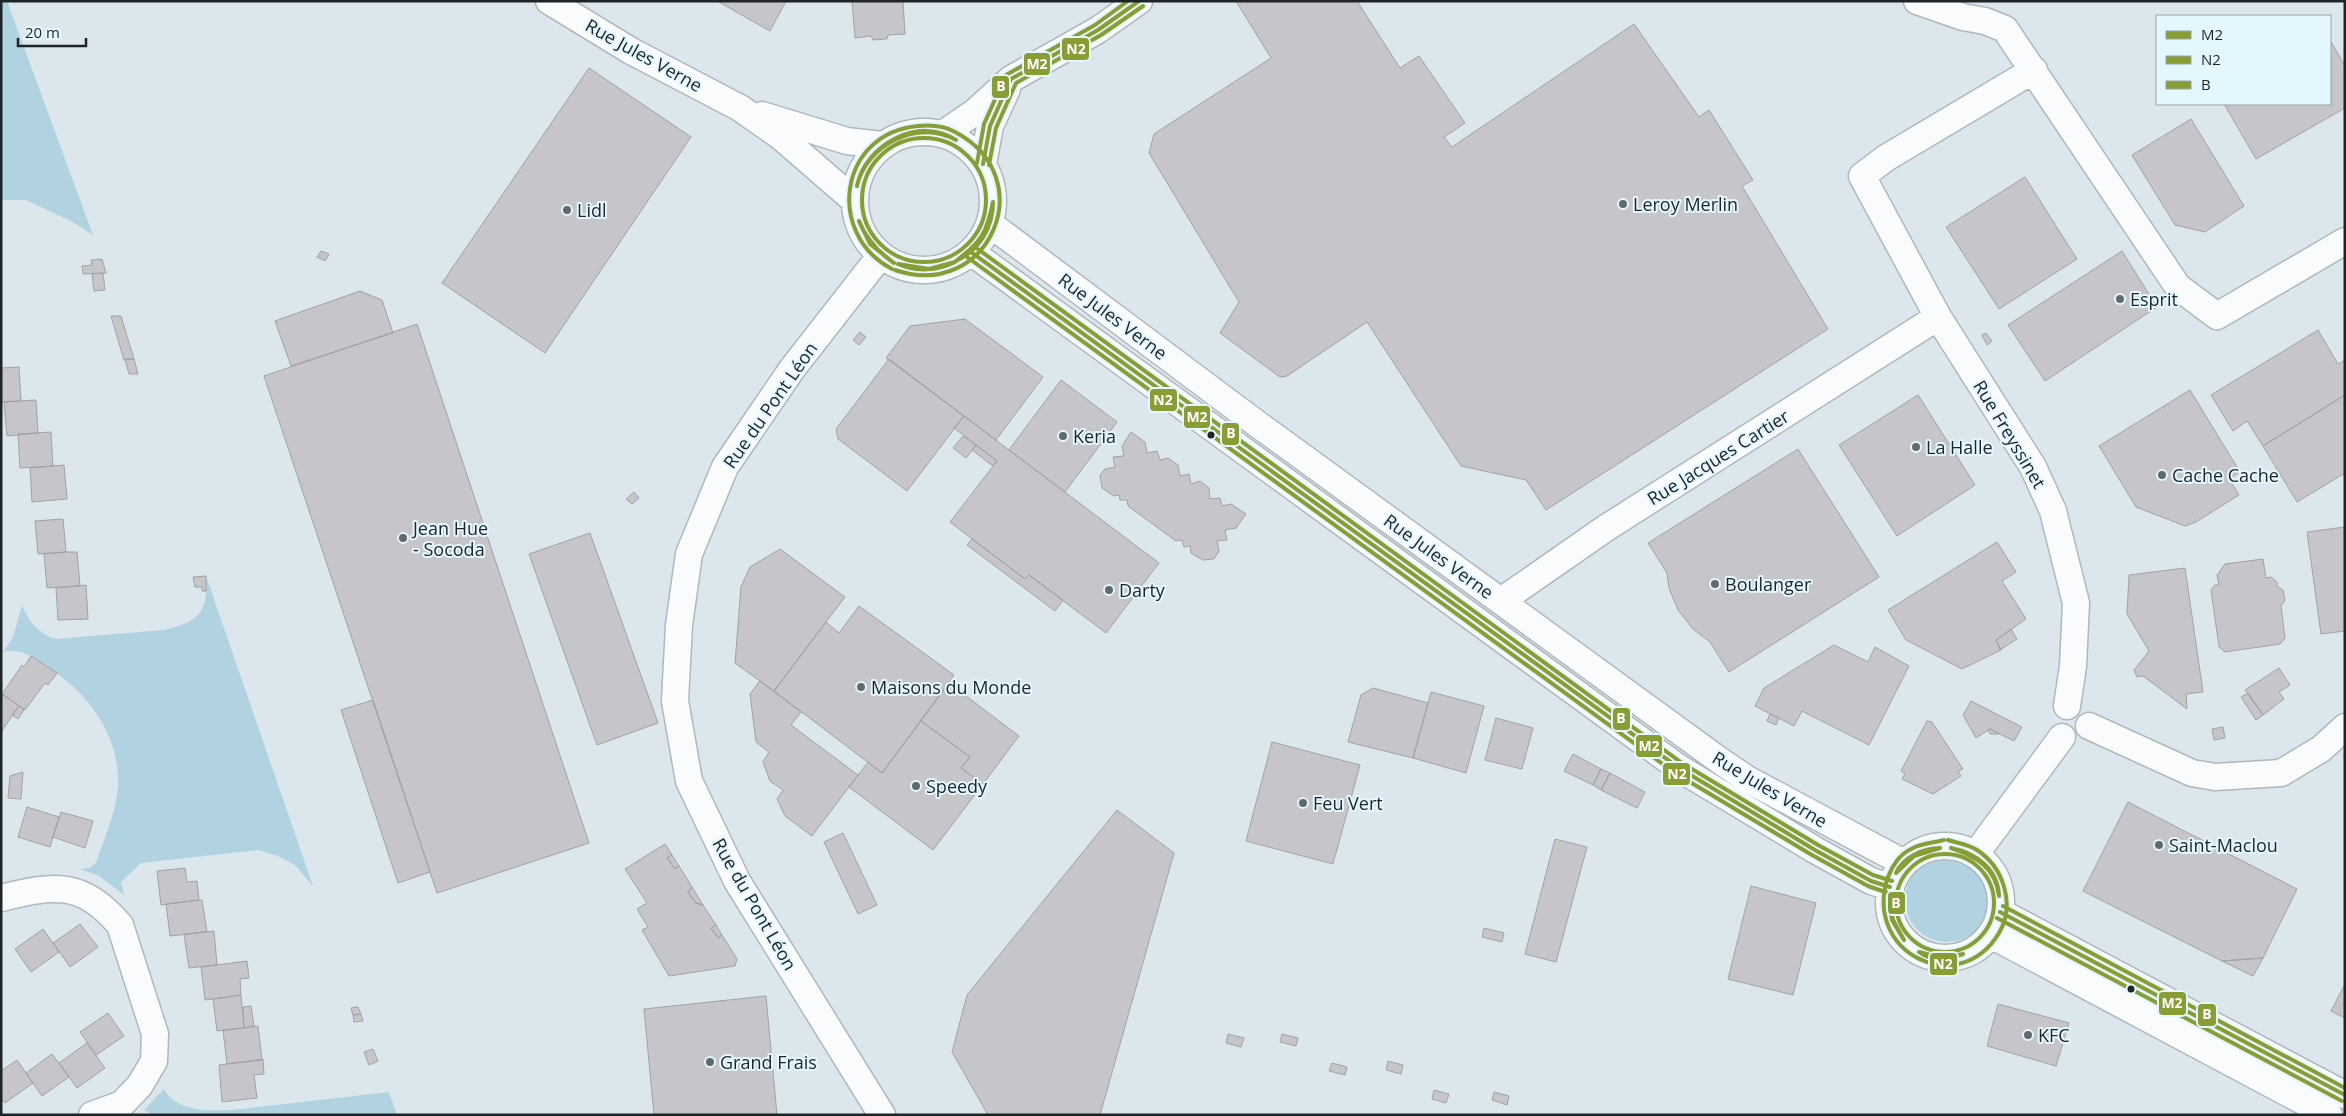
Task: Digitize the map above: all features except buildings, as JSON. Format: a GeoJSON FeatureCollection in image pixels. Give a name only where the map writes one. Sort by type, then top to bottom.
{"type":"FeatureCollection","features":[{"type":"Feature","properties":{"kind":"street","name":"Rue Jules Verne"},"geometry":{"type":"LineString","coordinates":[[549,1],[631,51],[740,108],[780,136],[855,201]]}},
{"type":"Feature","properties":{"kind":"street"},"geometry":{"type":"LineString","coordinates":[[943,134],[975,112],[1011,79],[1098,30],[1139,1]]}},
{"type":"Feature","properties":{"kind":"street"},"geometry":{"type":"LineString","coordinates":[[1917,1],[1985,21],[2005,30],[2034,70],[2178,287],[2218,316],[2345,241]]}},
{"type":"Feature","properties":{"kind":"street","name":"Rue Freyssinet"},"geometry":{"type":"LineString","coordinates":[[2034,70],[1886,158],[1862,176],[1938,317],[2033,467],[2053,511],[2076,603],[2073,666],[2067,706]]}},
{"type":"Feature","properties":{"kind":"street"},"geometry":{"type":"LineString","coordinates":[[983,164],[990,126],[1011,79]]}},
{"type":"Feature","properties":{"kind":"street","name":"Rue Jules Verne"},"geometry":{"type":"LineString","coordinates":[[740,108],[847,141],[882,145]]}},
{"type":"Feature","properties":{"kind":"street"},"geometry":{"type":"LineString","coordinates":[[922,131],[943,134],[959,140],[983,164],[992,185],[993,208],[990,224],[981,240],[971,252],[946,267],[912,270],[896,264],[881,255],[867,240],[858,222],[855,201],[858,180],[867,161],[882,145],[901,135],[922,131]]}},
{"type":"Feature","properties":{"kind":"street","name":"Rue Jules Verne"},"geometry":{"type":"LineString","coordinates":[[990,224],[1248,417],[1747,779],[1904,863]]}},
{"type":"Feature","properties":{"kind":"street","name":"Rue Jules Verne"},"geometry":{"type":"LineString","coordinates":[[971,252],[1679,768],[1815,850],[1871,880],[1890,887]]}},
{"type":"Feature","properties":{"kind":"street","name":"Rue du Pont Léon"},"geometry":{"type":"LineString","coordinates":[[881,255],[792,369],[725,467],[689,554],[679,625],[675,701],[690,782],[737,881],[882,1115]]}},
{"type":"Feature","properties":{"kind":"street","name":"Rue Jacques Cartier"},"geometry":{"type":"LineString","coordinates":[[1501,601],[1606,528],[1938,317]]}},
{"type":"Feature","properties":{"kind":"street"},"geometry":{"type":"LineString","coordinates":[[2073,705],[2084,710],[2087,714],[2089,726],[2085,735],[2076,740],[2066,740],[2058,733],[2054,722],[2058,712],[2067,706],[2073,705]]}},
{"type":"Feature","properties":{"kind":"street"},"geometry":{"type":"LineString","coordinates":[[2089,726],[2192,774],[2215,777],[2281,773],[2321,749],[2345,726]]}},
{"type":"Feature","properties":{"kind":"street"},"geometry":{"type":"LineString","coordinates":[[1975,855],[2062,737]]}},
{"type":"Feature","properties":{"kind":"street"},"geometry":{"type":"LineString","coordinates":[[1946,846],[1961,848],[1975,855],[1988,866],[1997,880],[2001,896],[1996,923],[1981,946],[1968,954],[1953,958],[1938,958],[1924,955],[1912,948],[1900,936],[1892,921],[1888,904],[1890,887],[1904,863],[1917,853],[1931,848],[1946,846]]}},
{"type":"Feature","properties":{"kind":"street"},"geometry":{"type":"LineString","coordinates":[[1,898],[42,888],[67,890],[90,896],[108,911],[120,925],[155,1034],[154,1061],[140,1085],[122,1104],[92,1115]]}},
{"type":"Feature","properties":{"kind":"street"},"geometry":{"type":"LineString","coordinates":[[1996,923],[2345,1095]]}},
{"type":"Feature","properties":{"kind":"street"},"geometry":{"type":"LineString","coordinates":[[1996,923],[2329,1115]]}},
{"type":"Feature","properties":{"kind":"shaded area"},"geometry":{"type":"Polygon","coordinates":[[[1,1],[7,1],[93,235],[71,221],[26,200],[1,200],[1,1]]]}},
{"type":"Feature","properties":{"kind":"shaded area"},"geometry":{"type":"Polygon","coordinates":[[[206,576],[313,886],[295,865],[278,856],[258,850],[141,863],[121,882],[124,895],[99,876],[80,869],[89,868],[96,863],[117,797],[118,775],[116,758],[105,728],[87,701],[51,669],[23,653],[16,651],[3,652],[13,637],[22,605],[34,626],[55,639],[164,630],[186,623],[199,614],[205,599],[206,576]]]}},
{"type":"Feature","properties":{"kind":"shaded area"},"geometry":{"type":"Polygon","coordinates":[[[1947,858],[1963,861],[1977,870],[1986,884],[1989,900],[1986,916],[1977,930],[1963,939],[1947,942],[1931,939],[1917,930],[1908,916],[1905,900],[1908,884],[1917,870],[1931,861],[1947,858]]]}},
{"type":"Feature","properties":{"kind":"shaded area"},"geometry":{"type":"Polygon","coordinates":[[[164,1089],[169,1097],[176,1102],[204,1110],[232,1110],[389,1092],[397,1115],[153,1115],[144,1110],[164,1089]]]}},
{"type":"Feature","properties":{"kind":"transit line","name":"B"},"geometry":{"type":"LineString","coordinates":[[977,163],[984,124],[1006,75],[1095,25],[1128,1]]}},
{"type":"Feature","properties":{"kind":"transit line","name":"M2"},"geometry":{"type":"LineString","coordinates":[[983,164],[990,126],[1011,79],[1098,30],[1139,1]]}},
{"type":"Feature","properties":{"kind":"transit line","name":"N2"},"geometry":{"type":"LineString","coordinates":[[989,165],[996,128],[1016,83],[1101,35],[1143,6]]}},
{"type":"Feature","properties":{"kind":"transit line","name":"N2"},"geometry":{"type":"LineString","coordinates":[[892,269],[871,253],[857,233],[850,210],[850,187],[857,165],[871,146],[891,133],[918,126],[947,128],[982,152],[996,177],[999,204],[993,230],[978,253],[956,268],[928,275],[895,270]]}},
{"type":"Feature","properties":{"kind":"transit line","name":"M2"},"geometry":{"type":"LineString","coordinates":[[857,186],[862,171],[871,158],[882,147],[896,138],[926,131],[941,133],[956,140]]}},
{"type":"Feature","properties":{"kind":"transit line","name":"M2"},"geometry":{"type":"LineString","coordinates":[[857,186],[862,171],[871,158],[896,139],[910,134],[926,132],[941,134],[956,140]]}},
{"type":"Feature","properties":{"kind":"transit line","name":"B"},"geometry":{"type":"LineString","coordinates":[[924,138],[948,143],[968,156],[981,176],[986,200],[981,224],[968,244],[948,257],[924,262],[900,257],[880,244],[867,224],[862,200],[867,176],[880,156],[900,143],[924,138]]}},
{"type":"Feature","properties":{"kind":"transit line","name":"M2"},"geometry":{"type":"LineString","coordinates":[[956,261],[982,236],[993,202]]}},
{"type":"Feature","properties":{"kind":"transit line","name":"M2"},"geometry":{"type":"LineString","coordinates":[[956,261],[971,251],[983,237],[990,221],[993,202]]}},
{"type":"Feature","properties":{"kind":"transit line","name":"M2"},"geometry":{"type":"LineString","coordinates":[[859,221],[873,245],[894,263]]}},
{"type":"Feature","properties":{"kind":"transit line","name":"M2"},"geometry":{"type":"LineString","coordinates":[[859,221],[870,244],[894,263]]}},
{"type":"Feature","properties":{"kind":"transit line","name":"B"},"geometry":{"type":"LineString","coordinates":[[975,247],[1682,763],[1818,845],[1873,875],[1892,881]]}},
{"type":"Feature","properties":{"kind":"transit line","name":"M2"},"geometry":{"type":"LineString","coordinates":[[971,252],[1679,768],[1815,850],[1871,881],[1890,887]]}},
{"type":"Feature","properties":{"kind":"transit line","name":"N2"},"geometry":{"type":"LineString","coordinates":[[967,257],[1675,773],[1812,855],[1868,886],[1888,893]]}},
{"type":"Feature","properties":{"kind":"transit line","name":"M2"},"geometry":{"type":"LineString","coordinates":[[898,264],[929,269],[955,262]]}},
{"type":"Feature","properties":{"kind":"transit line","name":"M2"},"geometry":{"type":"LineString","coordinates":[[898,264],[919,269],[934,269],[955,262]]}},
{"type":"Feature","properties":{"kind":"transit line","name":"N2"},"geometry":{"type":"LineString","coordinates":[[1944,840],[1915,847],[1900,857],[1888,877],[1884,904],[1889,927],[1901,946],[1919,959],[1939,965],[1961,963],[1982,953],[1999,933],[2004,922],[2006,910],[2004,887],[1994,866],[1974,848],[1948,840]]}},
{"type":"Feature","properties":{"kind":"transit line","name":"M2"},"geometry":{"type":"LineString","coordinates":[[1896,873],[1899,867],[1915,854],[1940,848]]}},
{"type":"Feature","properties":{"kind":"transit line","name":"M2"},"geometry":{"type":"LineString","coordinates":[[1896,873],[1914,856],[1940,848]]}},
{"type":"Feature","properties":{"kind":"transit line","name":"M2"},"geometry":{"type":"LineString","coordinates":[[1951,848],[1969,854],[1984,864],[1995,878],[1999,896]]}},
{"type":"Feature","properties":{"kind":"transit line","name":"M2"},"geometry":{"type":"LineString","coordinates":[[1951,848],[1969,855],[1983,864],[1994,878],[1999,896]]}},
{"type":"Feature","properties":{"kind":"transit line","name":"B"},"geometry":{"type":"LineString","coordinates":[[1945,854],[1964,858],[1979,869],[1990,884],[1994,903],[1990,922],[1979,937],[1964,948],[1945,952],[1926,948],[1911,937],[1900,922],[1896,903],[1900,884],[1911,869],[1926,858],[1945,854]]}},
{"type":"Feature","properties":{"kind":"transit line","name":"M2"},"geometry":{"type":"LineString","coordinates":[[1889,898],[1893,920],[1904,940]]}},
{"type":"Feature","properties":{"kind":"transit line","name":"M2"},"geometry":{"type":"LineString","coordinates":[[1889,898],[1892,920],[1904,940]]}},
{"type":"Feature","properties":{"kind":"transit line","name":"B"},"geometry":{"type":"LineString","coordinates":[[2003,906],[2345,1088]]}},
{"type":"Feature","properties":{"kind":"transit line","name":"M2"},"geometry":{"type":"LineString","coordinates":[[2000,912],[2345,1095]]}},
{"type":"Feature","properties":{"kind":"transit line","name":"N2"},"geometry":{"type":"LineString","coordinates":[[1997,918],[2342,1101]]}},
{"type":"Feature","properties":{"kind":"transit line","name":"M2"},"geometry":{"type":"LineString","coordinates":[[1919,952],[1942,958],[1963,954]]}},
{"type":"Feature","properties":{"kind":"transit line","name":"M2"},"geometry":{"type":"LineString","coordinates":[[1919,952],[1929,957],[1941,959],[1963,954]]}},
{"type":"Feature","properties":{"kind":"place","name":"Leroy Merlin"},"geometry":{"type":"Point","coordinates":[1623,204]}},
{"type":"Feature","properties":{"kind":"place","name":"Lidl"},"geometry":{"type":"Point","coordinates":[567,210]}},
{"type":"Feature","properties":{"kind":"place","name":"Esprit"},"geometry":{"type":"Point","coordinates":[2120,299]}},
{"type":"Feature","properties":{"kind":"place","name":"Keria"},"geometry":{"type":"Point","coordinates":[1063,436]}},
{"type":"Feature","properties":{"kind":"place","name":"La Halle"},"geometry":{"type":"Point","coordinates":[1916,447]}},
{"type":"Feature","properties":{"kind":"place","name":"Cache Cache"},"geometry":{"type":"Point","coordinates":[2162,475]}},
{"type":"Feature","properties":{"kind":"place","name":"Jean Hue - Socoda"},"geometry":{"type":"Point","coordinates":[403,538]}},
{"type":"Feature","properties":{"kind":"place","name":"Boulanger"},"geometry":{"type":"Point","coordinates":[1715,584]}},
{"type":"Feature","properties":{"kind":"place","name":"Darty"},"geometry":{"type":"Point","coordinates":[1109,590]}},
{"type":"Feature","properties":{"kind":"place","name":"Maisons du Monde"},"geometry":{"type":"Point","coordinates":[861,687]}},
{"type":"Feature","properties":{"kind":"place","name":"Speedy"},"geometry":{"type":"Point","coordinates":[916,786]}},
{"type":"Feature","properties":{"kind":"place","name":"Feu Vert"},"geometry":{"type":"Point","coordinates":[1303,803]}},
{"type":"Feature","properties":{"kind":"place","name":"Saint-Maclou"},"geometry":{"type":"Point","coordinates":[2159,845]}},
{"type":"Feature","properties":{"kind":"place","name":"KFC"},"geometry":{"type":"Point","coordinates":[2028,1035]}},
{"type":"Feature","properties":{"kind":"place","name":"Grand Frais"},"geometry":{"type":"Point","coordinates":[710,1062]}}]}
